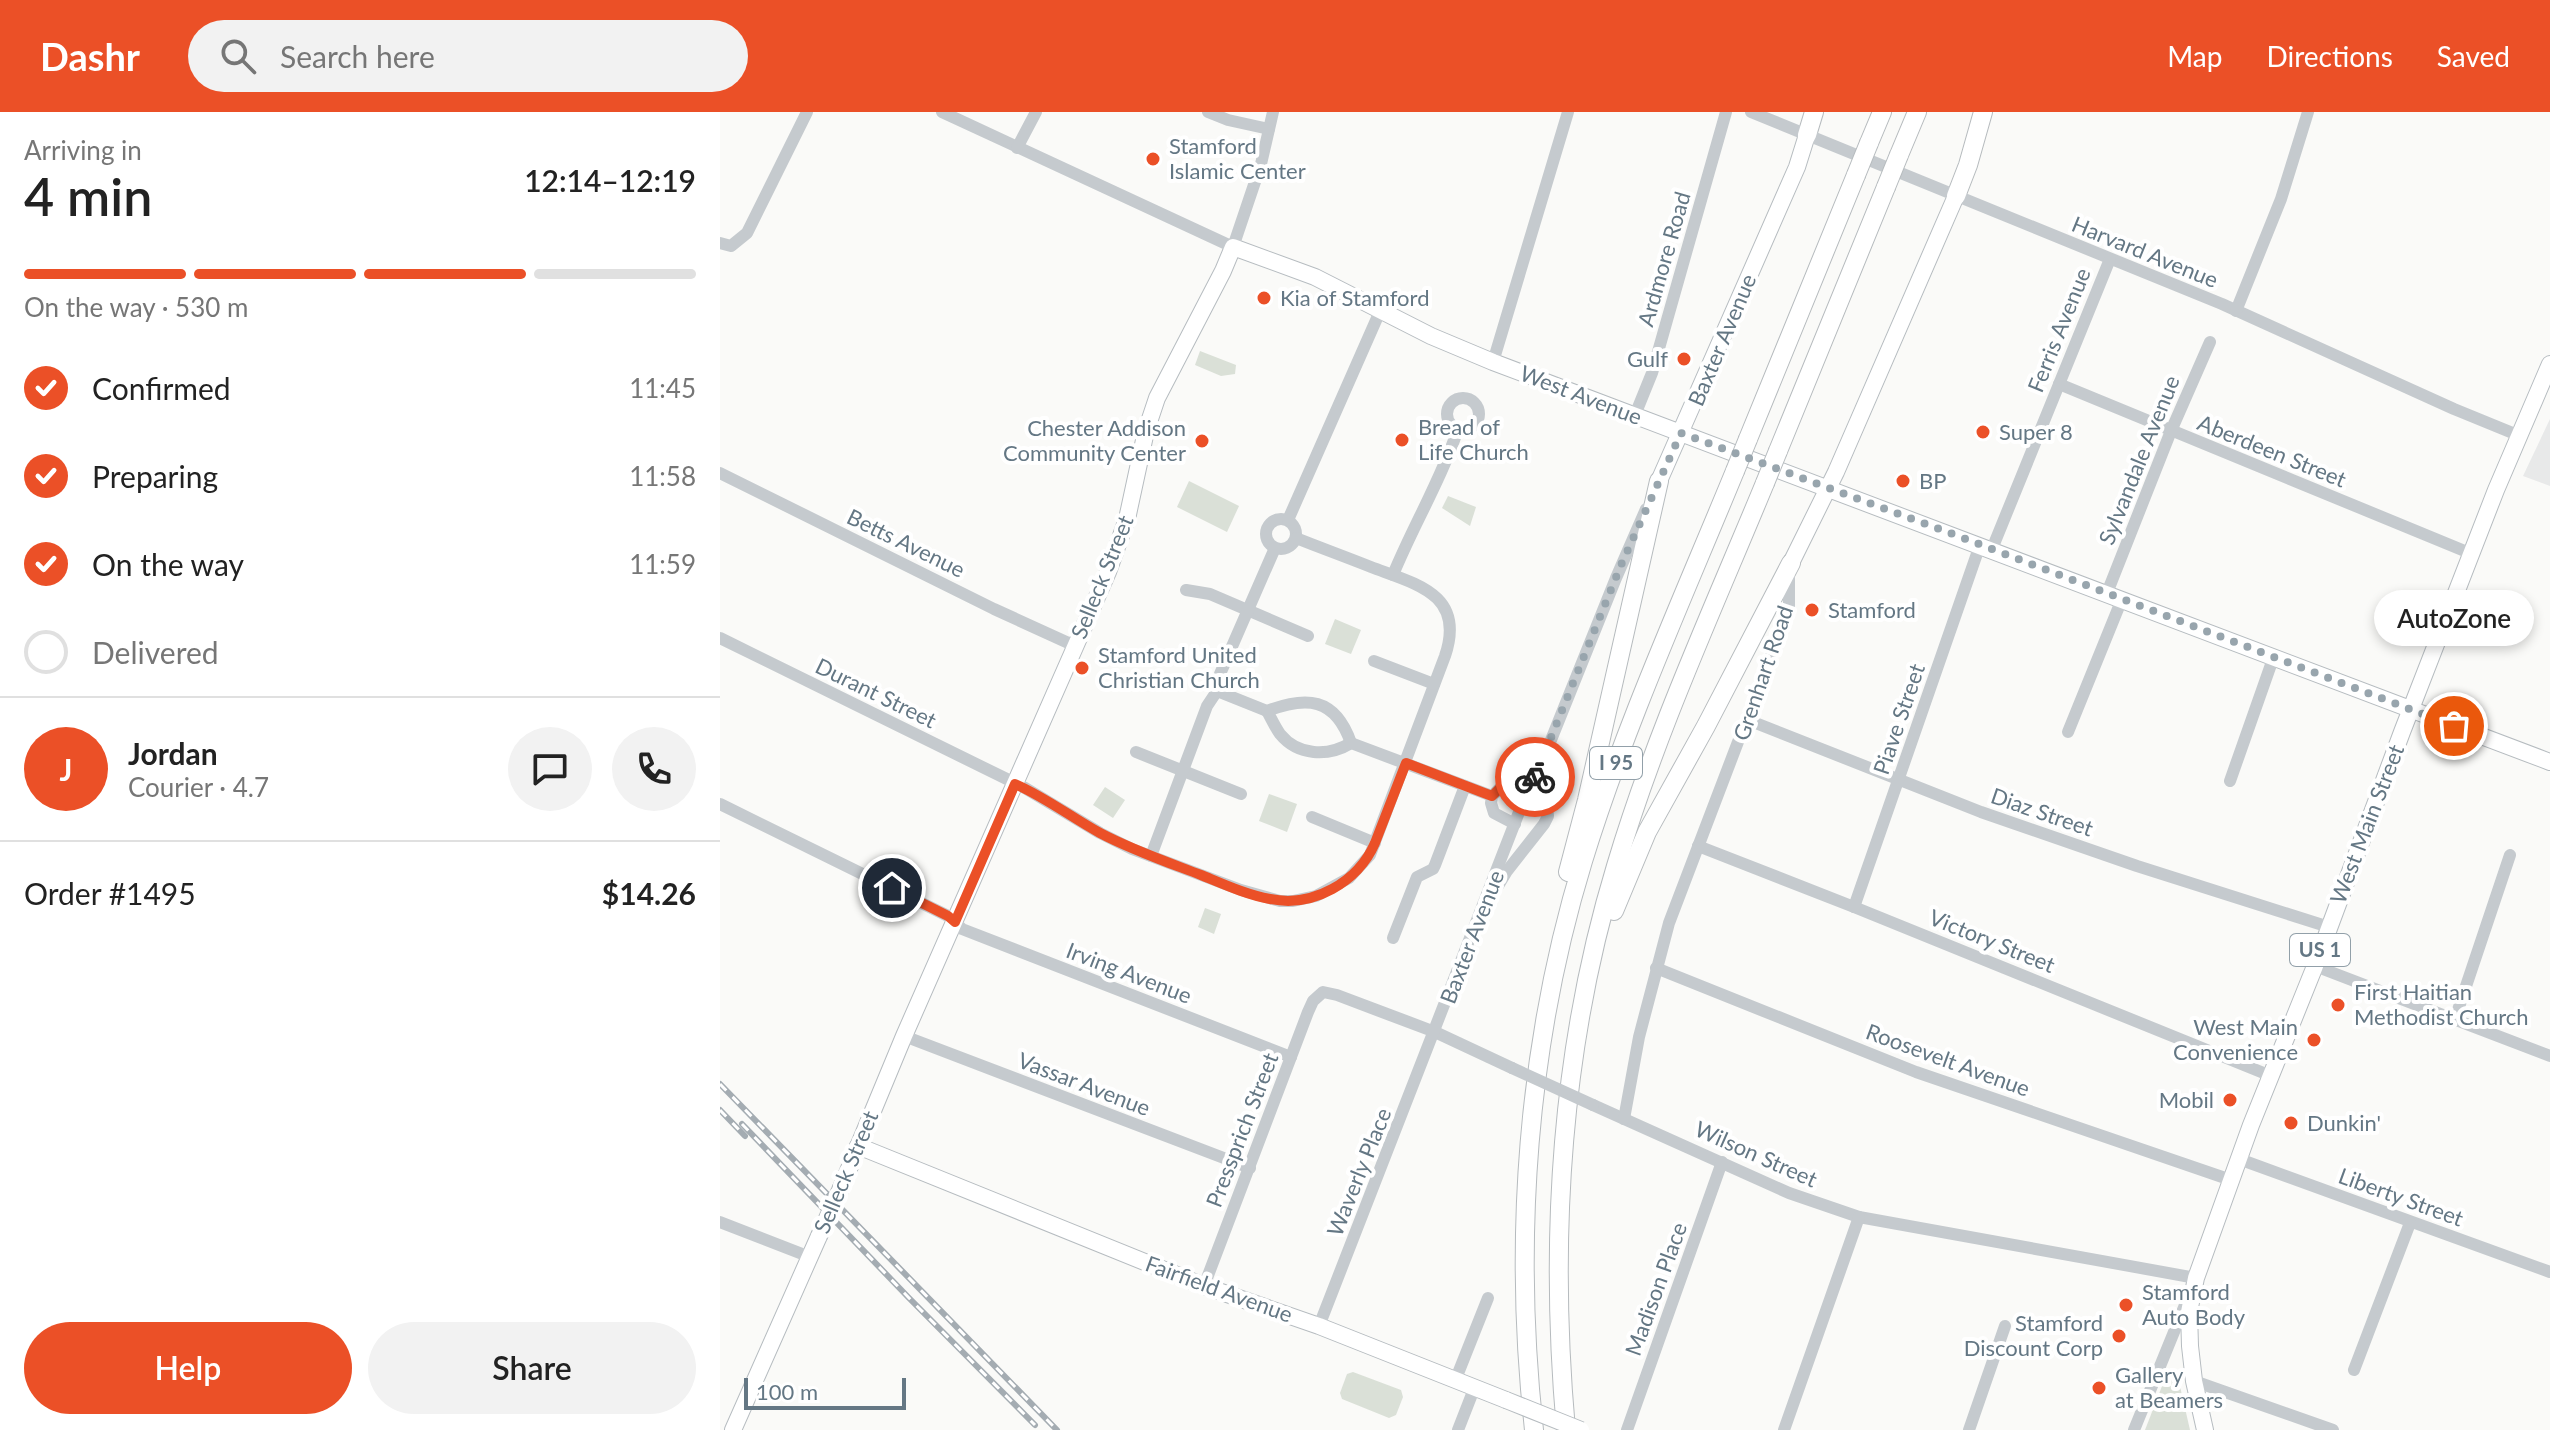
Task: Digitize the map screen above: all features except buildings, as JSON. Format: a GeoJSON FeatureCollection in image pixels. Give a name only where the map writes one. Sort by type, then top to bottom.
{"type":"FeatureCollection","features":[{"type":"Feature","properties":{"kind":"highway"},"geometry":{"type":"LineString","coordinates":[[1807,135],[1814,112]]}},
{"type":"Feature","properties":{"kind":"highway","name":"I 95"},"geometry":{"type":"LineString","coordinates":[[1534,1430],[1526,1333],[1525,1215],[1530,1135],[1546,1018],[1572,902],[1607,788],[1882,112]]}},
{"type":"Feature","properties":{"kind":"highway","name":"I 95"},"geometry":{"type":"LineString","coordinates":[[1566,1430],[1559,1332],[1558,1214],[1563,1137],[1587,981],[1612,880],[1640,793],[1917,112]]}},
{"type":"Feature","properties":{"kind":"highway"},"geometry":{"type":"LineString","coordinates":[[1956,196],[1983,112]]}},
{"type":"Feature","properties":{"kind":"highway"},"geometry":{"type":"LineString","coordinates":[[1546,1018],[1566,879],[1587,800],[1659,481]]}},
{"type":"Feature","properties":{"kind":"highway"},"geometry":{"type":"LineString","coordinates":[[1587,981],[1647,832],[1791,563]]}},
{"type":"Feature","properties":{"kind":"main road","name":"Baxter Avenue"},"geometry":{"type":"LineString","coordinates":[[1659,481],[1797,167],[1807,135]]}},
{"type":"Feature","properties":{"kind":"main road","name":"Grenhart Road"},"geometry":{"type":"LineString","coordinates":[[1791,563],[1828,487],[1956,196]]}},
{"type":"Feature","properties":{"kind":"main road","name":"West Avenue"},"geometry":{"type":"LineString","coordinates":[[1233,247],[1311,275],[1443,341],[1493,362],[2550,762]]}},
{"type":"Feature","properties":{"kind":"main road","name":"Selleck Street"},"geometry":{"type":"LineString","coordinates":[[733,1430],[1117,550],[1157,398],[1233,247]]}},
{"type":"Feature","properties":{"kind":"main road","name":"West Main Street"},"geometry":{"type":"LineString","coordinates":[[2205,1430],[2190,1346],[2189,1312],[2196,1278],[2410,710],[2550,364]]}},
{"type":"Feature","properties":{"kind":"main road","name":"Fairfield Avenue"},"geometry":{"type":"LineString","coordinates":[[858,1146],[1204,1286],[1319,1326],[1581,1430]]}},
{"type":"Feature","properties":{"kind":"street"},"geometry":{"type":"LineString","coordinates":[[720,243],[731,246],[747,233],[807,112]]}},
{"type":"Feature","properties":{"kind":"street","name":"West Avenue"},"geometry":{"type":"LineString","coordinates":[[942,112],[1233,247]]}},
{"type":"Feature","properties":{"kind":"street"},"geometry":{"type":"LineString","coordinates":[[1017,148],[1036,112]]}},
{"type":"Feature","properties":{"kind":"street"},"geometry":{"type":"LineString","coordinates":[[1208,112],[1269,129]]}},
{"type":"Feature","properties":{"kind":"street","name":"Selleck Street"},"geometry":{"type":"LineString","coordinates":[[1233,247],[1261,164],[1273,112]]}},
{"type":"Feature","properties":{"kind":"street"},"geometry":{"type":"LineString","coordinates":[[1493,362],[1568,112]]}},
{"type":"Feature","properties":{"kind":"street","name":"Ardmore Road"},"geometry":{"type":"LineString","coordinates":[[1635,415],[1652,373],[1726,112]]}},
{"type":"Feature","properties":{"kind":"street","name":"Harvard Avenue"},"geometry":{"type":"LineString","coordinates":[[1751,112],[2236,311],[2520,436]]}},
{"type":"Feature","properties":{"kind":"street"},"geometry":{"type":"LineString","coordinates":[[2236,311],[2281,199],[2308,112]]}},
{"type":"Feature","properties":{"kind":"street","name":"Ferris Avenue"},"geometry":{"type":"LineString","coordinates":[[1986,547],[2059,384],[2110,259]]}},
{"type":"Feature","properties":{"kind":"street"},"geometry":{"type":"LineString","coordinates":[[1288,520],[1381,309]]}},
{"type":"Feature","properties":{"kind":"street","name":"Sylvandale Avenue"},"geometry":{"type":"LineString","coordinates":[[2068,732],[2171,431],[2210,342]]}},
{"type":"Feature","properties":{"kind":"street","name":"Aberdeen Street"},"geometry":{"type":"LineString","coordinates":[[2059,384],[2472,554]]}},
{"type":"Feature","properties":{"kind":"street"},"geometry":{"type":"LineString","coordinates":[[1393,575],[1438,482],[1458,429]]}},
{"type":"Feature","properties":{"kind":"street","name":"Betts Avenue"},"geometry":{"type":"LineString","coordinates":[[720,473],[1075,646]]}},
{"type":"Feature","properties":{"kind":"street","name":"Baxter Avenue"},"geometry":{"type":"LineString","coordinates":[[1435,1032],[1530,786],[1659,481]]}},
{"type":"Feature","properties":{"kind":"street"},"geometry":{"type":"LineString","coordinates":[[1281,518],[1288,520],[1296,531],[1296,538],[1288,547],[1275,548],[1267,538],[1269,524],[1281,518]]}},
{"type":"Feature","properties":{"kind":"street"},"geometry":{"type":"LineString","coordinates":[[1296,538],[1428,589],[1440,601],[1450,633],[1449,644],[1375,843],[1312,817]]}},
{"type":"Feature","properties":{"kind":"street","name":"Piave Street"},"geometry":{"type":"LineString","coordinates":[[1854,907],[1986,547]]}},
{"type":"Feature","properties":{"kind":"street"},"geometry":{"type":"LineString","coordinates":[[1151,856],[1207,706],[1217,691],[1220,674],[1275,548]]}},
{"type":"Feature","properties":{"kind":"street","name":"Grenhart Road"},"geometry":{"type":"LineString","coordinates":[[1624,1119],[1639,1037],[1669,923],[1789,608],[1791,563]]}},
{"type":"Feature","properties":{"kind":"street"},"geometry":{"type":"LineString","coordinates":[[1186,590],[1210,594],[1308,636]]}},
{"type":"Feature","properties":{"kind":"street","name":"Durant Street"},"geometry":{"type":"LineString","coordinates":[[720,638],[1015,784],[1100,833],[1235,888],[1280,901],[1316,896],[1339,885],[1359,868],[1375,843]]}},
{"type":"Feature","properties":{"kind":"street"},"geometry":{"type":"LineString","coordinates":[[2230,781],[2274,656]]}},
{"type":"Feature","properties":{"kind":"street"},"geometry":{"type":"LineString","coordinates":[[1374,661],[1434,684]]}},
{"type":"Feature","properties":{"kind":"street"},"geometry":{"type":"LineString","coordinates":[[1217,691],[1267,711],[1280,734],[1302,749],[1323,753],[1351,743]]}},
{"type":"Feature","properties":{"kind":"street"},"geometry":{"type":"LineString","coordinates":[[1267,711],[1293,702],[1317,704],[1337,717],[1351,743],[1492,796]]}},
{"type":"Feature","properties":{"kind":"street","name":"Diaz Street"},"geometry":{"type":"LineString","coordinates":[[1748,720],[1981,812],[2329,927]]}},
{"type":"Feature","properties":{"kind":"street"},"geometry":{"type":"LineString","coordinates":[[1136,752],[1241,794]]}},
{"type":"Feature","properties":{"kind":"street"},"geometry":{"type":"LineString","coordinates":[[1479,920],[1507,871],[1548,816],[1546,798],[1530,786],[1504,784],[1492,796],[1491,803],[1494,813],[1515,824]]}},
{"type":"Feature","properties":{"kind":"street"},"geometry":{"type":"LineString","coordinates":[[1393,938],[1417,877],[1435,865],[1465,786]]}},
{"type":"Feature","properties":{"kind":"street","name":"Irving Avenue"},"geometry":{"type":"LineString","coordinates":[[720,804],[948,916],[962,929],[1291,1057]]}},
{"type":"Feature","properties":{"kind":"street","name":"Victory Street"},"geometry":{"type":"LineString","coordinates":[[1698,846],[2271,1076]]}},
{"type":"Feature","properties":{"kind":"street"},"geometry":{"type":"LineString","coordinates":[[2455,1019],[2510,855]]}},
{"type":"Feature","properties":{"kind":"street"},"geometry":{"type":"LineString","coordinates":[[2315,966],[2549,1051]]}},
{"type":"Feature","properties":{"kind":"street","name":"Roosevelt Avenue"},"geometry":{"type":"LineString","coordinates":[[1656,968],[1916,1072],[2231,1180]]}},
{"type":"Feature","properties":{"kind":"street","name":"Wilson Street"},"geometry":{"type":"LineString","coordinates":[[1323,992],[1435,1032],[1789,1193],[1859,1217],[2196,1278]]}},
{"type":"Feature","properties":{"kind":"street","name":"Pressprich Street"},"geometry":{"type":"LineString","coordinates":[[1204,1286],[1313,1001],[1323,992]]}},
{"type":"Feature","properties":{"kind":"street","name":"Waverly Place"},"geometry":{"type":"LineString","coordinates":[[1319,1326],[1435,1032]]}},
{"type":"Feature","properties":{"kind":"street","name":"Vassar Avenue"},"geometry":{"type":"LineString","coordinates":[[904,1036],[1250,1168]]}},
{"type":"Feature","properties":{"kind":"street","name":"Liberty Street"},"geometry":{"type":"LineString","coordinates":[[2239,1159],[2550,1272]]}},
{"type":"Feature","properties":{"kind":"street","name":"Madison Place"},"geometry":{"type":"LineString","coordinates":[[1627,1430],[1722,1162]]}},
{"type":"Feature","properties":{"kind":"street"},"geometry":{"type":"LineString","coordinates":[[1784,1430],[1859,1217]]}},
{"type":"Feature","properties":{"kind":"street"},"geometry":{"type":"LineString","coordinates":[[720,1222],[810,1257]]}},
{"type":"Feature","properties":{"kind":"street"},"geometry":{"type":"LineString","coordinates":[[2354,1370],[2410,1223]]}},
{"type":"Feature","properties":{"kind":"street"},"geometry":{"type":"LineString","coordinates":[[2134,1430],[2196,1278]]}},
{"type":"Feature","properties":{"kind":"street"},"geometry":{"type":"LineString","coordinates":[[1455,1381],[1488,1298]]}},
{"type":"Feature","properties":{"kind":"street"},"geometry":{"type":"LineString","coordinates":[[1969,1430],[2005,1326]]}},
{"type":"Feature","properties":{"kind":"street"},"geometry":{"type":"LineString","coordinates":[[2156,1374],[2173,1353],[2190,1346]]}},
{"type":"Feature","properties":{"kind":"street"},"geometry":{"type":"LineString","coordinates":[[2194,1381],[2333,1430]]}},
{"type":"Feature","properties":{"kind":"street"},"geometry":{"type":"LineString","coordinates":[[1458,1430],[1474,1389]]}},
{"type":"Feature","properties":{"kind":"shaded area"},"geometry":{"type":"Polygon","coordinates":[[[1200,351],[1236,365],[1235,374],[1221,376],[1195,365],[1200,351]]]}},
{"type":"Feature","properties":{"kind":"shaded area"},"geometry":{"type":"Polygon","coordinates":[[[2550,419],[2550,486],[2523,476],[2550,419]]]}},
{"type":"Feature","properties":{"kind":"shaded area"},"geometry":{"type":"Polygon","coordinates":[[[1189,481],[1239,506],[1227,532],[1177,507],[1189,481]]]}},
{"type":"Feature","properties":{"kind":"shaded area"},"geometry":{"type":"Polygon","coordinates":[[[1448,496],[1476,507],[1470,526],[1442,508],[1448,496]]]}},
{"type":"Feature","properties":{"kind":"shaded area"},"geometry":{"type":"Polygon","coordinates":[[[1335,619],[1361,630],[1351,654],[1325,644],[1335,619]]]}},
{"type":"Feature","properties":{"kind":"shaded area"},"geometry":{"type":"Polygon","coordinates":[[[1105,787],[1125,800],[1113,818],[1093,805],[1105,787]]]}},
{"type":"Feature","properties":{"kind":"shaded area"},"geometry":{"type":"Polygon","coordinates":[[[1269,794],[1297,804],[1287,832],[1259,821],[1269,794]]]}},
{"type":"Feature","properties":{"kind":"shaded area"},"geometry":{"type":"Polygon","coordinates":[[[1205,908],[1221,914],[1214,934],[1198,927],[1205,908]]]}},
{"type":"Feature","properties":{"kind":"shaded area"},"geometry":{"type":"Polygon","coordinates":[[[2169,1368],[2176,1369],[2190,1430],[2145,1430],[2169,1368]]]}},
{"type":"Feature","properties":{"kind":"shaded area"},"geometry":{"type":"Polygon","coordinates":[[[1353,1372],[1401,1390],[1403,1397],[1396,1415],[1389,1418],[1342,1399],[1340,1393],[1347,1374],[1353,1372]]]}},
{"type":"Feature","properties":{"kind":"railway"},"geometry":{"type":"LineString","coordinates":[[720,1084],[1057,1430]]}},
{"type":"Feature","properties":{"kind":"railway"},"geometry":{"type":"LineString","coordinates":[[720,1110],[745,1136]]}},
{"type":"Feature","properties":{"kind":"railway"},"geometry":{"type":"LineString","coordinates":[[742,1124],[1035,1425]]}},
{"type":"Feature","properties":{"kind":"way so far"},"geometry":{"type":"LineString","coordinates":[[1535,777],[1621,565],[1681,433],[2454,726]]}},
{"type":"Feature","properties":{"kind":"place","name":"Stamford Islamic Center"},"geometry":{"type":"Point","coordinates":[1153,159]}},
{"type":"Feature","properties":{"kind":"place","name":"Kia of Stamford"},"geometry":{"type":"Point","coordinates":[1264,298]}},
{"type":"Feature","properties":{"kind":"place","name":"Gulf"},"geometry":{"type":"Point","coordinates":[1684,359]}},
{"type":"Feature","properties":{"kind":"place","name":"Super 8"},"geometry":{"type":"Point","coordinates":[1983,432]}},
{"type":"Feature","properties":{"kind":"place","name":"Bread of Life Church"},"geometry":{"type":"Point","coordinates":[1402,440]}},
{"type":"Feature","properties":{"kind":"place","name":"Chester Addison Community Center"},"geometry":{"type":"Point","coordinates":[1202,441]}},
{"type":"Feature","properties":{"kind":"place","name":"BP"},"geometry":{"type":"Point","coordinates":[1903,481]}},
{"type":"Feature","properties":{"kind":"place","name":"Stamford"},"geometry":{"type":"Point","coordinates":[1812,610]}},
{"type":"Feature","properties":{"kind":"place","name":"Stamford United Christian Church"},"geometry":{"type":"Point","coordinates":[1082,668]}},
{"type":"Feature","properties":{"kind":"place","name":"AutoZone"},"geometry":{"type":"Point","coordinates":[2454,726]}},
{"type":"Feature","properties":{"kind":"place","name":"First Haitian Methodist Church"},"geometry":{"type":"Point","coordinates":[2338,1005]}},
{"type":"Feature","properties":{"kind":"place","name":"West Main Convenience"},"geometry":{"type":"Point","coordinates":[2314,1040]}},
{"type":"Feature","properties":{"kind":"place","name":"Mobil"},"geometry":{"type":"Point","coordinates":[2230,1100]}},
{"type":"Feature","properties":{"kind":"place","name":"Dunkin'"},"geometry":{"type":"Point","coordinates":[2291,1123]}},
{"type":"Feature","properties":{"kind":"place","name":"Stamford Auto Body"},"geometry":{"type":"Point","coordinates":[2126,1305]}},
{"type":"Feature","properties":{"kind":"place","name":"Stamford Discount Corp"},"geometry":{"type":"Point","coordinates":[2119,1336]}},
{"type":"Feature","properties":{"kind":"place","name":"Gallery at Beamers"},"geometry":{"type":"Point","coordinates":[2099,1388]}},
{"type":"Feature","properties":{"kind":"route"},"geometry":{"type":"LineString","coordinates":[[892,888],[955,922],[1015,784],[1132,849],[1268,899],[1293,901],[1329,891],[1349,878],[1370,855],[1406,763],[1492,796],[1504,784],[1528,789],[1535,777]]}}]}
